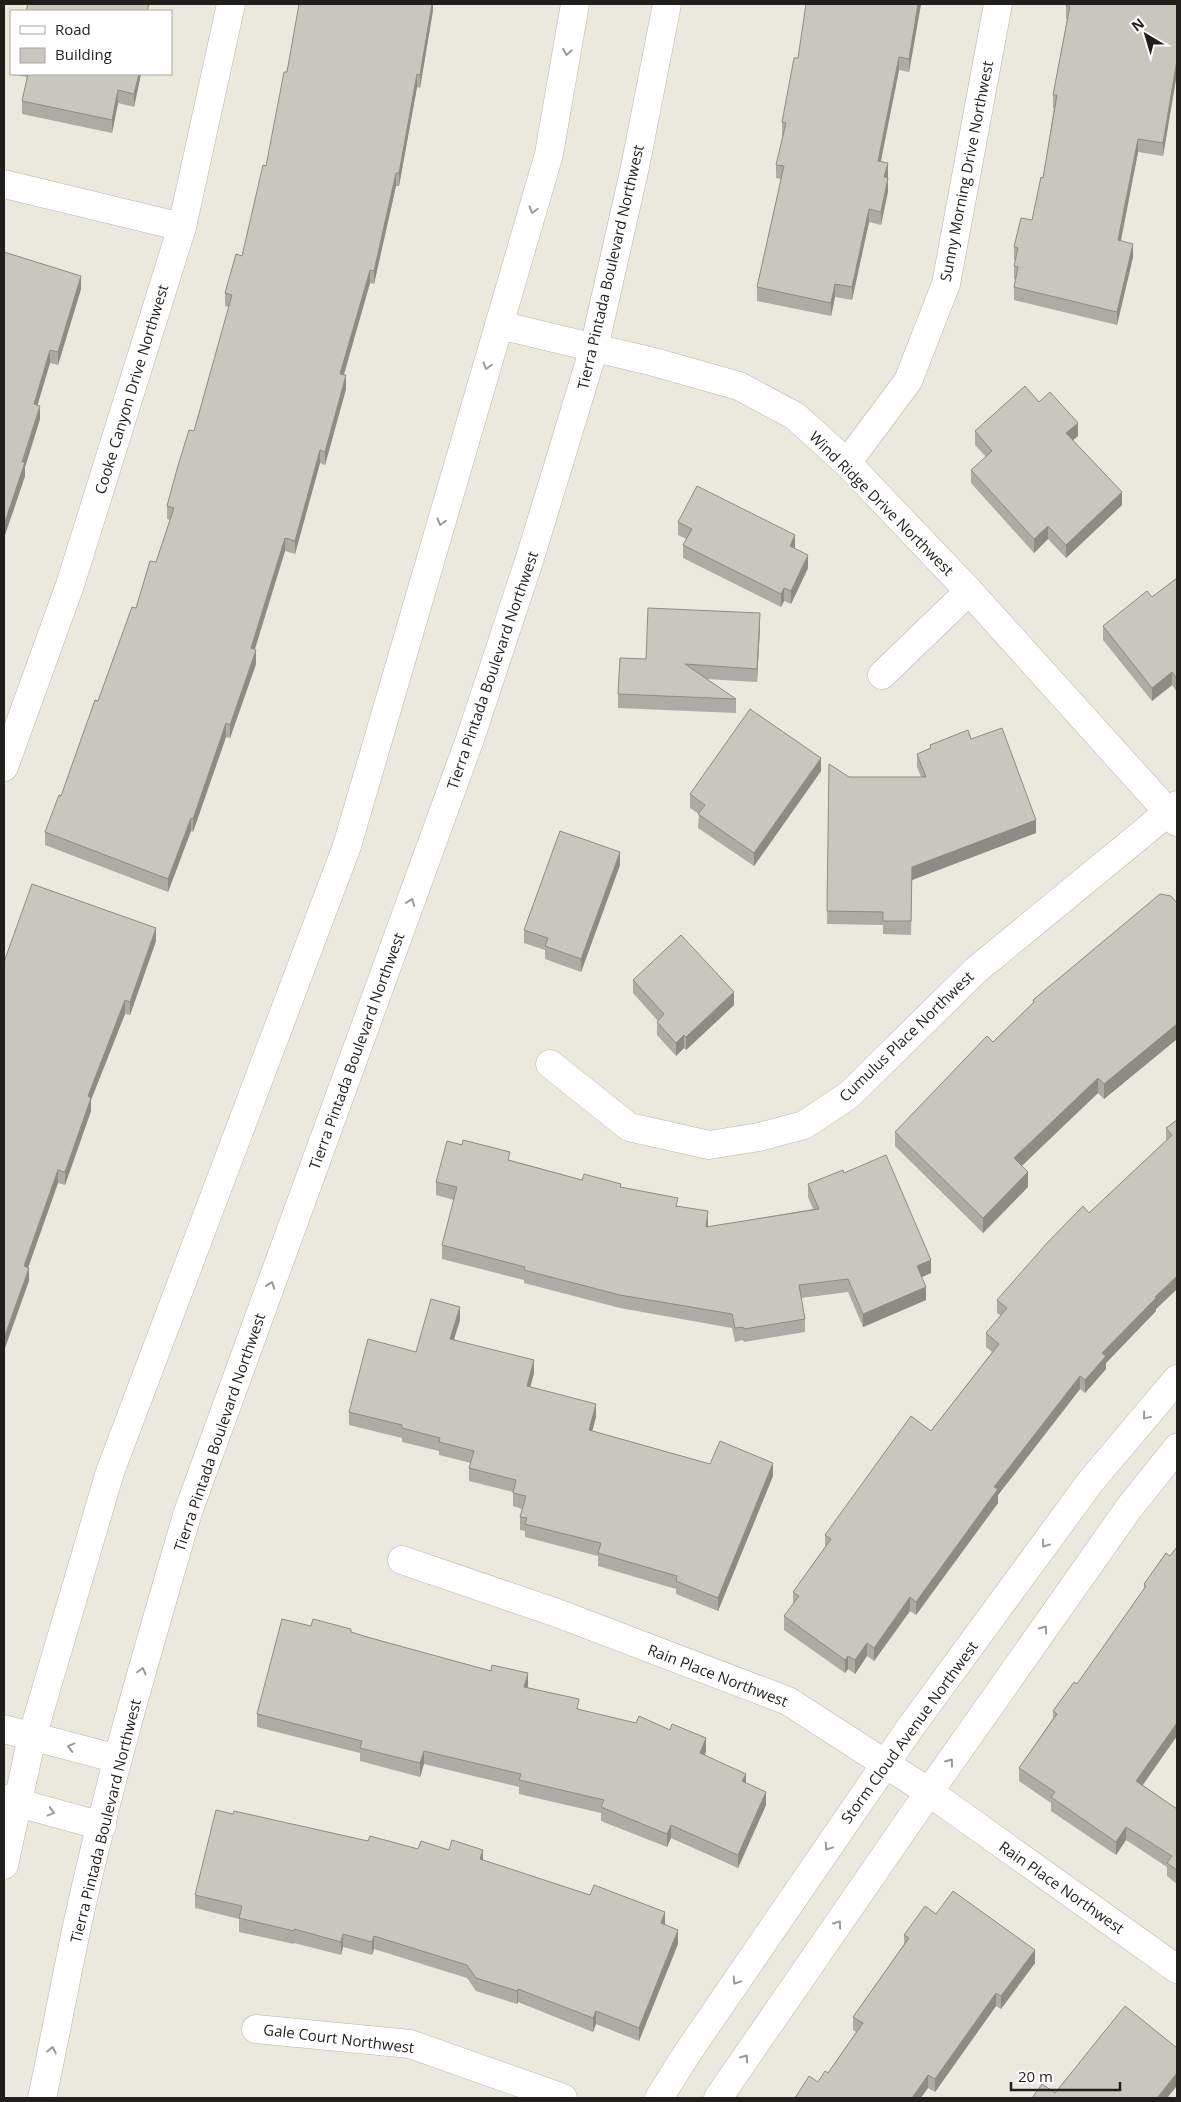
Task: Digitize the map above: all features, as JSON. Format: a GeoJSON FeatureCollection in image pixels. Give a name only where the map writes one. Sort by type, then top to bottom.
{"type":"FeatureCollection","features":[{"type":"Feature","properties":{"kind":"street","name":"Cooke Canyon Drive Northwest"},"geometry":{"type":"LineString","coordinates":[[4,767],[70,585],[182,227],[231,4]]}},
{"type":"Feature","properties":{"kind":"street"},"geometry":{"type":"LineString","coordinates":[[4,1865],[10,1801],[32,1737],[110,1472],[347,846],[549,154],[575,4]]}},
{"type":"Feature","properties":{"kind":"street","name":"Tierra Pintada Boulevard Northwest"},"geometry":{"type":"LineString","coordinates":[[42,2098],[80,1916],[118,1760],[188,1512],[470,740],[530,558],[594,348],[635,167],[667,4]]}},
{"type":"Feature","properties":{"kind":"street","name":"Sunny Morning Drive Northwest"},"geometry":{"type":"LineString","coordinates":[[847,463],[908,381],[946,284],[998,4]]}},
{"type":"Feature","properties":{"kind":"street"},"geometry":{"type":"LineString","coordinates":[[4,184],[182,227]]}},
{"type":"Feature","properties":{"kind":"street","name":"Wind Ridge Drive Northwest"},"geometry":{"type":"LineString","coordinates":[[499,325],[739,386],[795,416],[847,463],[969,591],[1174,813]]}},
{"type":"Feature","properties":{"kind":"street"},"geometry":{"type":"LineString","coordinates":[[882,675],[969,591]]}},
{"type":"Feature","properties":{"kind":"street","name":"Cumulus Place Northwest"},"geometry":{"type":"LineString","coordinates":[[550,1064],[629,1127],[709,1145],[760,1137],[804,1124],[849,1095],[976,970],[1174,813]]}},
{"type":"Feature","properties":{"kind":"street","name":"Storm Cloud Avenue Northwest"},"geometry":{"type":"LineString","coordinates":[[660,2098],[686,2055],[885,1763],[1091,1481],[1177,1379]]}},
{"type":"Feature","properties":{"kind":"street"},"geometry":{"type":"LineString","coordinates":[[718,2098],[929,1792],[1129,1508],[1177,1448]]}},
{"type":"Feature","properties":{"kind":"street","name":"Rain Place Northwest"},"geometry":{"type":"LineString","coordinates":[[402,1560],[557,1613],[788,1701],[929,1792],[1177,1969]]}},
{"type":"Feature","properties":{"kind":"street"},"geometry":{"type":"LineString","coordinates":[[4,1730],[118,1760]]}},
{"type":"Feature","properties":{"kind":"street"},"geometry":{"type":"LineString","coordinates":[[10,1801],[102,1826]]}},
{"type":"Feature","properties":{"kind":"street","name":"Gale Court Northwest"},"geometry":{"type":"LineString","coordinates":[[256,2029],[410,2044],[564,2098]]}},
{"type":"Feature","properties":{"kind":"building"},"geometry":{"type":"Polygon","coordinates":[[[28,4],[149,4],[147,10],[26,10],[28,4]]]}},
{"type":"Feature","properties":{"kind":"building"},"geometry":{"type":"Polygon","coordinates":[[[299,4],[432,4],[420,75],[417,74],[399,173],[396,173],[374,271],[370,270],[340,374],[346,375],[325,452],[320,450],[295,541],[285,538],[251,648],[256,650],[230,725],[226,723],[193,819],[191,818],[168,879],[45,832],[59,795],[61,796],[95,700],[98,701],[132,607],[136,608],[150,561],[156,562],[174,508],[167,506],[189,430],[194,431],[232,295],[225,293],[236,254],[242,256],[263,165],[266,166],[284,72],[287,72],[299,4]]]}},
{"type":"Feature","properties":{"kind":"building"},"geometry":{"type":"Polygon","coordinates":[[[806,4],[918,4],[909,59],[899,57],[878,161],[888,163],[884,177],[888,178],[881,212],[869,209],[852,287],[835,284],[831,303],[757,287],[784,166],[776,165],[786,123],[782,122],[794,58],[798,58],[806,4]]]}},
{"type":"Feature","properties":{"kind":"building"},"geometry":{"type":"Polygon","coordinates":[[[1067,4],[1177,4],[1177,60],[1163,143],[1138,139],[1118,240],[1133,244],[1117,312],[1014,287],[1018,267],[1014,266],[1018,248],[1014,247],[1021,218],[1032,220],[1041,177],[1043,178],[1057,95],[1053,95],[1070,6],[1066,6],[1067,4]]]}},
{"type":"Feature","properties":{"kind":"building"},"geometry":{"type":"Polygon","coordinates":[[[28,75],[139,75],[134,94],[118,90],[112,120],[22,101],[28,75]]]}},
{"type":"Feature","properties":{"kind":"building"},"geometry":{"type":"Polygon","coordinates":[[[4,252],[81,276],[58,352],[50,350],[34,404],[40,406],[22,462],[25,462],[4,525],[4,252]]]}},
{"type":"Feature","properties":{"kind":"building"},"geometry":{"type":"Polygon","coordinates":[[[1025,386],[1039,402],[1050,392],[1078,423],[1066,433],[1122,492],[1066,545],[1048,526],[1034,539],[971,470],[992,451],[975,431],[1025,386]]]}},
{"type":"Feature","properties":{"kind":"building"},"geometry":{"type":"Polygon","coordinates":[[[697,486],[795,535],[790,546],[808,555],[791,591],[784,588],[781,594],[683,545],[692,529],[678,522],[697,486]]]}},
{"type":"Feature","properties":{"kind":"building"},"geometry":{"type":"Polygon","coordinates":[[[1177,578],[1177,679],[1172,672],[1152,688],[1103,626],[1147,591],[1152,597],[1177,578]]]}},
{"type":"Feature","properties":{"kind":"building"},"geometry":{"type":"Polygon","coordinates":[[[648,608],[760,613],[757,669],[685,664],[736,699],[618,694],[620,658],[646,659],[648,608]]]}},
{"type":"Feature","properties":{"kind":"building"},"geometry":{"type":"Polygon","coordinates":[[[750,709],[821,758],[754,853],[698,814],[705,805],[690,794],[750,709]]]}},
{"type":"Feature","properties":{"kind":"building"},"geometry":{"type":"Polygon","coordinates":[[[1002,728],[1036,820],[912,867],[911,921],[883,921],[883,912],[827,911],[829,764],[849,777],[926,777],[917,754],[931,748],[930,745],[968,730],[971,739],[1002,728]]]}},
{"type":"Feature","properties":{"kind":"building"},"geometry":{"type":"Polygon","coordinates":[[[560,831],[620,852],[581,959],[545,946],[548,938],[524,930],[560,831]]]}},
{"type":"Feature","properties":{"kind":"building"},"geometry":{"type":"Polygon","coordinates":[[[32,884],[156,928],[130,1002],[125,1000],[88,1096],[91,1098],[65,1172],[58,1170],[24,1266],[29,1268],[4,1338],[4,962],[32,884]]]}},
{"type":"Feature","properties":{"kind":"building"},"geometry":{"type":"Polygon","coordinates":[[[1160,894],[1171,896],[1177,903],[1177,1024],[1104,1084],[1098,1078],[1014,1158],[1028,1172],[983,1218],[895,1132],[987,1036],[993,1042],[1034,1002],[1033,1000],[1160,894]]]}},
{"type":"Feature","properties":{"kind":"building"},"geometry":{"type":"Polygon","coordinates":[[[681,935],[734,992],[686,1037],[684,1035],[676,1043],[657,1022],[664,1014],[633,980],[681,935]]]}},
{"type":"Feature","properties":{"kind":"building"},"geometry":{"type":"Polygon","coordinates":[[[1177,1120],[1177,1276],[1102,1353],[1106,1356],[1085,1380],[1080,1376],[994,1487],[998,1489],[916,1602],[910,1597],[874,1648],[867,1643],[855,1660],[848,1656],[845,1660],[784,1616],[799,1596],[793,1592],[831,1539],[825,1535],[911,1416],[931,1431],[999,1344],[986,1333],[1007,1308],[997,1300],[1047,1243],[1083,1206],[1089,1213],[1172,1135],[1166,1128],[1177,1120]]]}},
{"type":"Feature","properties":{"kind":"building"},"geometry":{"type":"Polygon","coordinates":[[[463,1140],[510,1152],[508,1160],[582,1180],[584,1174],[621,1184],[620,1187],[678,1198],[676,1206],[708,1211],[706,1227],[819,1209],[808,1184],[843,1170],[844,1173],[886,1155],[931,1260],[917,1266],[926,1287],[863,1314],[848,1279],[799,1285],[805,1319],[744,1329],[743,1327],[735,1328],[732,1314],[620,1295],[524,1270],[525,1267],[442,1245],[457,1187],[436,1182],[447,1141],[462,1145],[463,1140]]]}},
{"type":"Feature","properties":{"kind":"building"},"geometry":{"type":"Polygon","coordinates":[[[431,1299],[460,1307],[450,1339],[534,1360],[527,1386],[596,1404],[589,1430],[710,1464],[720,1441],[773,1463],[718,1598],[676,1581],[677,1576],[598,1553],[601,1543],[525,1524],[527,1518],[520,1517],[526,1496],[513,1493],[516,1480],[469,1468],[474,1451],[439,1442],[440,1438],[402,1428],[402,1425],[349,1412],[368,1339],[416,1352],[431,1299]]]}},
{"type":"Feature","properties":{"kind":"building"},"geometry":{"type":"Polygon","coordinates":[[[1177,1547],[1177,1723],[1136,1781],[1177,1809],[1177,1870],[1167,1863],[1172,1856],[1126,1827],[1116,1842],[1051,1797],[1055,1792],[1019,1768],[1057,1714],[1053,1711],[1074,1682],[1077,1684],[1146,1586],[1144,1584],[1166,1553],[1170,1556],[1177,1547]]]}},
{"type":"Feature","properties":{"kind":"building"},"geometry":{"type":"Polygon","coordinates":[[[282,1619],[311,1626],[313,1619],[351,1629],[351,1632],[367,1637],[491,1671],[492,1665],[528,1673],[524,1687],[579,1699],[577,1709],[636,1723],[639,1716],[670,1730],[672,1724],[706,1738],[700,1753],[746,1774],[742,1781],[766,1792],[738,1855],[671,1825],[667,1834],[601,1807],[604,1800],[519,1780],[521,1774],[424,1751],[420,1763],[360,1748],[362,1741],[257,1714],[282,1619]]]}},
{"type":"Feature","properties":{"kind":"building"},"geometry":{"type":"Polygon","coordinates":[[[216,1810],[233,1814],[234,1811],[368,1841],[370,1836],[418,1849],[421,1841],[449,1850],[452,1840],[483,1850],[480,1859],[590,1895],[594,1885],[665,1912],[661,1923],[678,1930],[639,2028],[596,2011],[593,2018],[518,1989],[517,1991],[476,1978],[467,1965],[374,1936],[372,1942],[343,1934],[341,1942],[294,1929],[294,1931],[239,1918],[242,1906],[195,1895],[216,1810]]]}},
{"type":"Feature","properties":{"kind":"building"},"geometry":{"type":"Polygon","coordinates":[[[953,1891],[1035,1950],[1001,1996],[996,1993],[935,2079],[928,2075],[912,2098],[795,2098],[809,2076],[818,2082],[825,2071],[828,2073],[863,2023],[853,2017],[909,1938],[904,1935],[925,1906],[936,1914],[953,1891]]]}},
{"type":"Feature","properties":{"kind":"building"},"geometry":{"type":"Polygon","coordinates":[[[1125,2006],[1177,2048],[1177,2073],[1157,2098],[1032,2098],[1042,2084],[1055,2093],[1125,2006]]]}}]}
